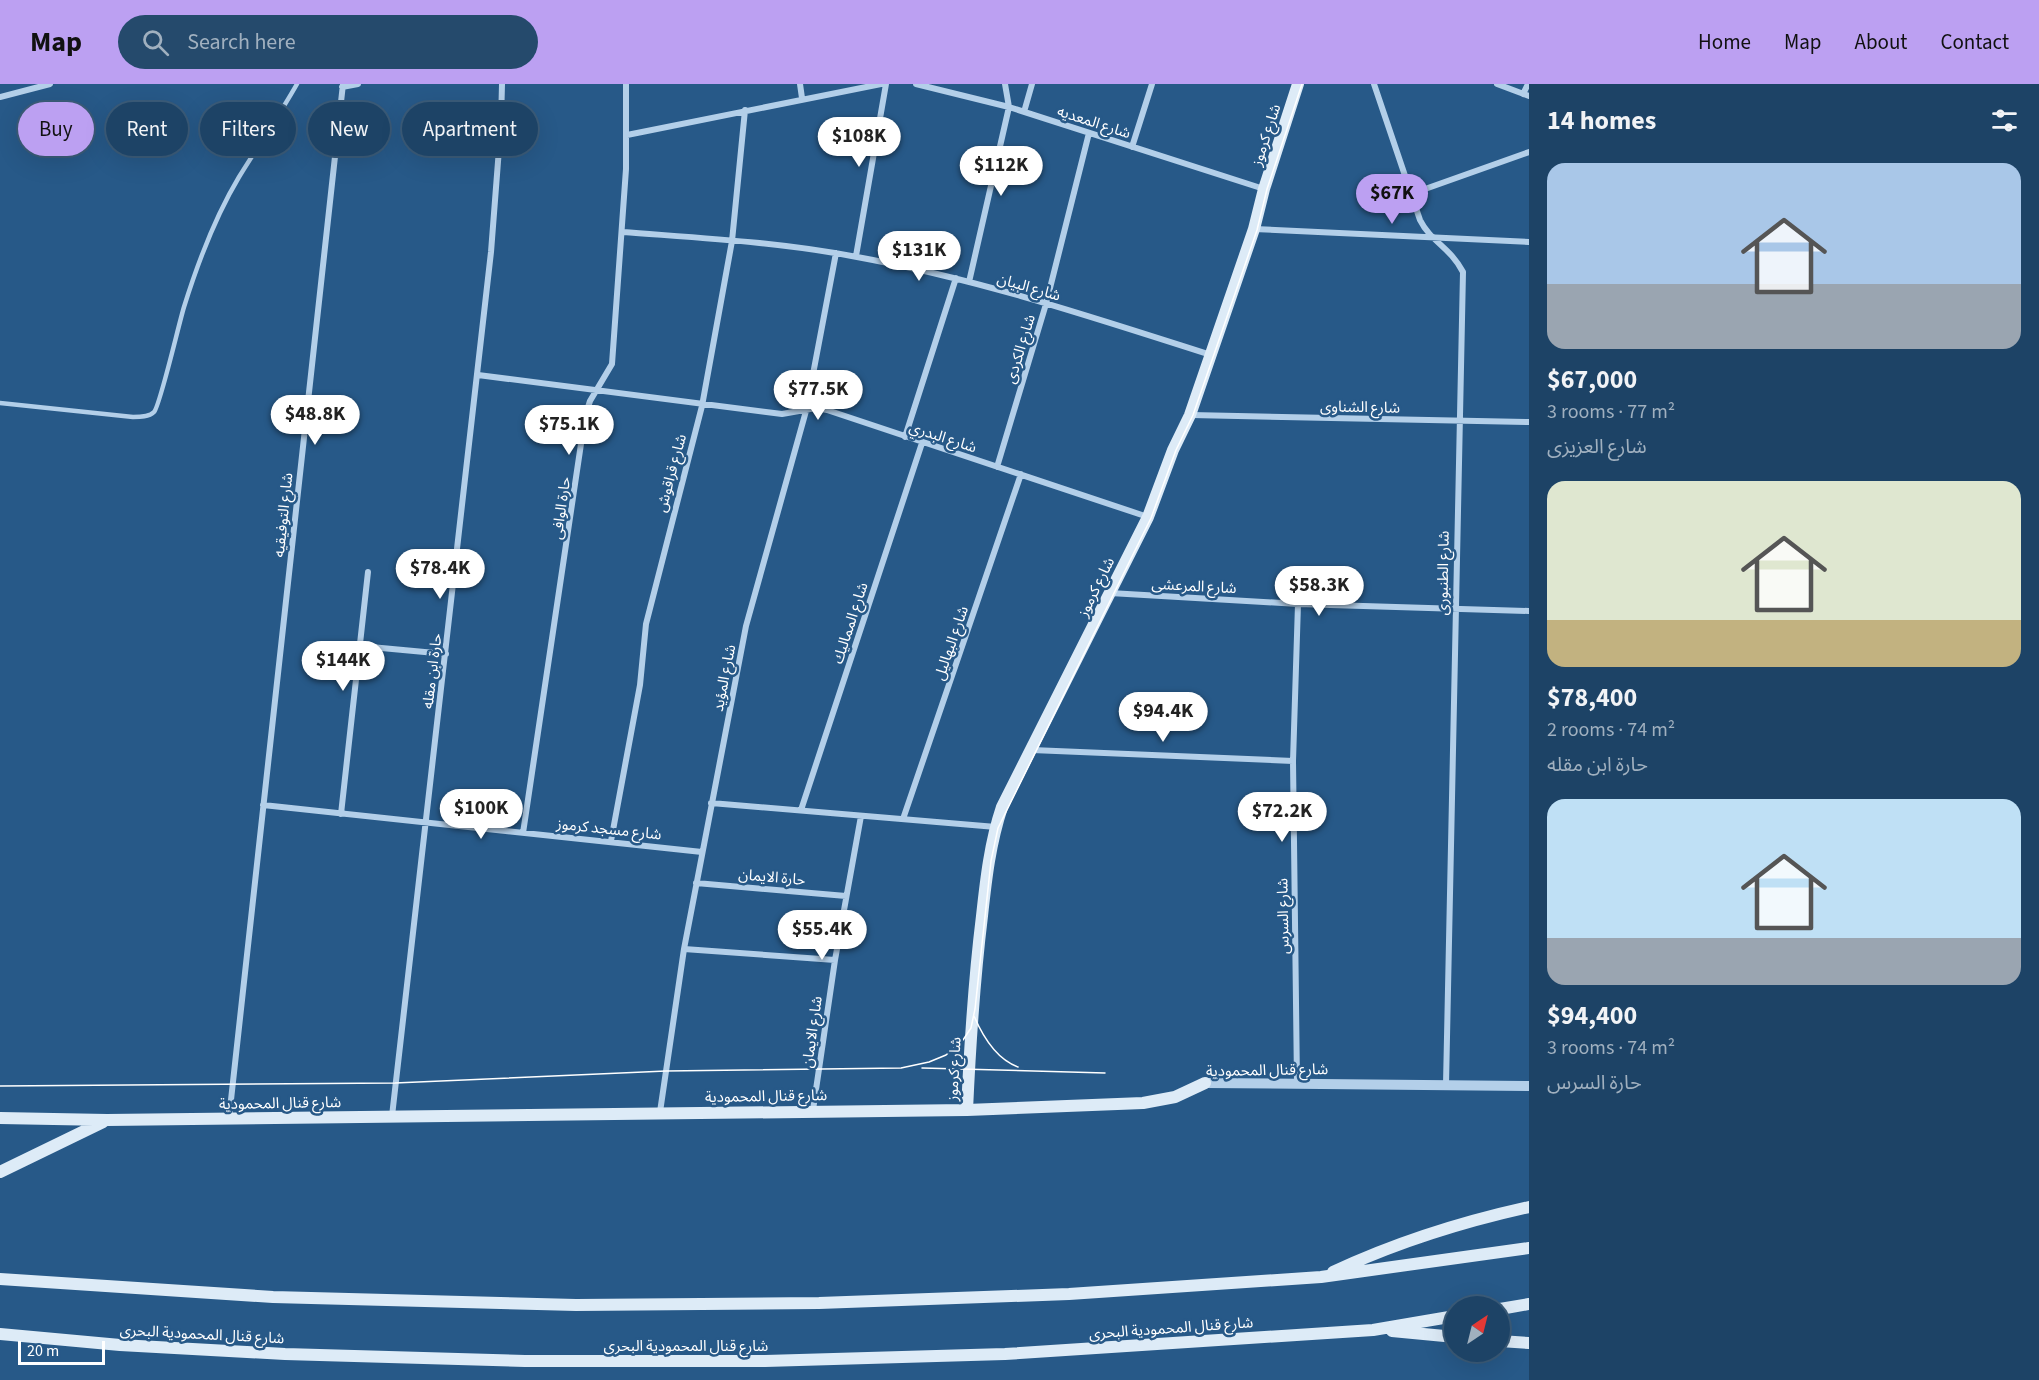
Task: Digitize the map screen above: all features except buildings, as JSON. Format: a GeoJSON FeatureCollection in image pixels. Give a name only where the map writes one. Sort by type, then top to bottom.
{"type":"FeatureCollection","features":[{"type":"Feature","properties":{"kind":"main road","name":"شارع كرموز"},"geometry":{"type":"LineString","coordinates":[[967,1110],[975,973],[989,860],[1002,807],[1148,517],[1173,450],[1190,415],[1254,229],[1264,189],[1298,84]]}},
{"type":"Feature","properties":{"kind":"main road","name":"شارع قنال المحمودية"},"geometry":{"type":"LineString","coordinates":[[0,1118],[106,1120],[967,1110],[1143,1103],[1175,1097],[1205,1083]]}},
{"type":"Feature","properties":{"kind":"main road"},"geometry":{"type":"LineString","coordinates":[[0,1172],[106,1120]]}},
{"type":"Feature","properties":{"kind":"main road"},"geometry":{"type":"LineString","coordinates":[[1321,1277],[1376,1252],[1429,1232],[1529,1207]]}},
{"type":"Feature","properties":{"kind":"main road"},"geometry":{"type":"LineString","coordinates":[[0,1279],[273,1298],[576,1305],[709,1305],[1069,1294],[1321,1277],[1529,1248]]}},
{"type":"Feature","properties":{"kind":"main road"},"geometry":{"type":"LineString","coordinates":[[1510,1307],[1529,1304]]}},
{"type":"Feature","properties":{"kind":"main road"},"geometry":{"type":"LineString","coordinates":[[1373,1330],[1444,1318]]}},
{"type":"Feature","properties":{"kind":"main road"},"geometry":{"type":"LineString","coordinates":[[1373,1330],[1444,1336]]}},
{"type":"Feature","properties":{"kind":"main road","name":"شارع قنال المحمودية البحرى"},"geometry":{"type":"LineString","coordinates":[[0,1334],[120,1345],[285,1354],[525,1361],[765,1361],[1005,1354],[1373,1330]]}},
{"type":"Feature","properties":{"kind":"main road"},"geometry":{"type":"LineString","coordinates":[[1510,1342],[1529,1343]]}},
{"type":"Feature","properties":{"kind":"street"},"geometry":{"type":"LineString","coordinates":[[0,97],[25,87],[50,84]]}},
{"type":"Feature","properties":{"kind":"street"},"geometry":{"type":"LineString","coordinates":[[342,85],[358,84]]}},
{"type":"Feature","properties":{"kind":"street","name":"حارة ابن مقله"},"geometry":{"type":"LineString","coordinates":[[392,1116],[478,375],[491,252],[502,84]]}},
{"type":"Feature","properties":{"kind":"street","name":"حارة الوافى"},"geometry":{"type":"LineString","coordinates":[[523,833],[585,417],[596,391],[612,364],[627,135],[626,84]]}},
{"type":"Feature","properties":{"kind":"street"},"geometry":{"type":"LineString","coordinates":[[800,84],[802,98]]}},
{"type":"Feature","properties":{"kind":"street"},"geometry":{"type":"LineString","coordinates":[[627,135],[802,98],[881,84]]}},
{"type":"Feature","properties":{"kind":"street"},"geometry":{"type":"LineString","coordinates":[[856,256],[886,84]]}},
{"type":"Feature","properties":{"kind":"street","name":"شارع المعديه"},"geometry":{"type":"LineString","coordinates":[[916,84],[1008,107],[1264,189]]}},
{"type":"Feature","properties":{"kind":"street"},"geometry":{"type":"LineString","coordinates":[[969,282],[1008,107],[1005,84]]}},
{"type":"Feature","properties":{"kind":"street"},"geometry":{"type":"LineString","coordinates":[[1024,112],[1032,84]]}},
{"type":"Feature","properties":{"kind":"street"},"geometry":{"type":"LineString","coordinates":[[1132,147],[1152,84]]}},
{"type":"Feature","properties":{"kind":"street","name":"شارع الطنبورى"},"geometry":{"type":"LineString","coordinates":[[1374,84],[1423,225],[1435,240],[1455,257],[1463,272],[1458,422],[1446,1085]]}},
{"type":"Feature","properties":{"kind":"street"},"geometry":{"type":"LineString","coordinates":[[1497,84],[1526,95],[1528,84]]}},
{"type":"Feature","properties":{"kind":"street","name":"شارع التوفيقيه"},"geometry":{"type":"LineString","coordinates":[[229,1118],[342,85]]}},
{"type":"Feature","properties":{"kind":"street","name":"شارع قراقوش"},"geometry":{"type":"LineString","coordinates":[[611,840],[640,685],[646,624],[702,406],[732,241],[745,110]]}},
{"type":"Feature","properties":{"kind":"street","name":"شارع الكردى"},"geometry":{"type":"LineString","coordinates":[[997,467],[1046,304],[1089,133]]}},
{"type":"Feature","properties":{"kind":"street"},"geometry":{"type":"LineString","coordinates":[[1411,194],[1529,152]]}},
{"type":"Feature","properties":{"kind":"street"},"geometry":{"type":"LineString","coordinates":[[1254,229],[1435,240],[1529,242]]}},
{"type":"Feature","properties":{"kind":"street","name":"شارع البيان"},"geometry":{"type":"LineString","coordinates":[[622,232],[732,241],[856,256],[956,278],[1211,356]]}},
{"type":"Feature","properties":{"kind":"street","name":"شارع المؤيد"},"geometry":{"type":"LineString","coordinates":[[660,1112],[684,949],[746,626],[806,411],[836,254]]}},
{"type":"Feature","properties":{"kind":"street"},"geometry":{"type":"LineString","coordinates":[[905,437],[956,278]]}},
{"type":"Feature","properties":{"kind":"street","name":"شارع البدري"},"geometry":{"type":"LineString","coordinates":[[478,375],[702,406],[782,414],[827,410],[1148,517]]}},
{"type":"Feature","properties":{"kind":"street","name":"شارع الشناوى"},"geometry":{"type":"LineString","coordinates":[[1190,415],[1529,422]]}},
{"type":"Feature","properties":{"kind":"street","name":"شارع المماليك"},"geometry":{"type":"LineString","coordinates":[[801,810],[922,443]]}},
{"type":"Feature","properties":{"kind":"street","name":"شارع البهاليل"},"geometry":{"type":"LineString","coordinates":[[903,819],[1021,474]]}},
{"type":"Feature","properties":{"kind":"street"},"geometry":{"type":"LineString","coordinates":[[341,814],[368,573]]}},
{"type":"Feature","properties":{"kind":"street","name":"شارع المرعشى"},"geometry":{"type":"LineString","coordinates":[[1110,593],[1298,604],[1529,611]]}},
{"type":"Feature","properties":{"kind":"street","name":"شارع السرس"},"geometry":{"type":"LineString","coordinates":[[1297,1083],[1293,761],[1298,604]]}},
{"type":"Feature","properties":{"kind":"street"},"geometry":{"type":"LineString","coordinates":[[360,646],[446,654]]}},
{"type":"Feature","properties":{"kind":"street"},"geometry":{"type":"LineString","coordinates":[[1032,750],[1293,761]]}},
{"type":"Feature","properties":{"kind":"street"},"geometry":{"type":"LineString","coordinates":[[711,803],[996,827]]}},
{"type":"Feature","properties":{"kind":"street","name":"شارع مسجد كرموز"},"geometry":{"type":"LineString","coordinates":[[263,805],[523,833],[611,840],[702,852]]}},
{"type":"Feature","properties":{"kind":"street","name":"شارع الايمان"},"geometry":{"type":"LineString","coordinates":[[813,1110],[835,960],[861,816]]}},
{"type":"Feature","properties":{"kind":"street","name":"حارة الايمان"},"geometry":{"type":"LineString","coordinates":[[696,883],[846,896]]}},
{"type":"Feature","properties":{"kind":"street"},"geometry":{"type":"LineString","coordinates":[[684,949],[835,960]]}},
{"type":"Feature","properties":{"kind":"street","name":"شارع قنال المحمودية"},"geometry":{"type":"LineString","coordinates":[[1205,1083],[1529,1086]]}},
{"type":"Feature","properties":{"kind":"lane"},"geometry":{"type":"LineString","coordinates":[[0,403],[133,417],[145,417],[154,412],[161,400],[167,364],[194,276],[213,230],[238,178],[297,84]]}},
{"type":"Feature","properties":{"kind":"tram line"},"geometry":{"type":"LineString","coordinates":[[0,1086],[395,1083],[666,1071],[901,1068],[929,1062],[946,1055],[963,1040],[971,1028],[991,861],[998,828],[1151,518],[1176,450],[1193,415],[1257,230],[1267,189],[1302,84]]}},
{"type":"Feature","properties":{"kind":"tram line"},"geometry":{"type":"LineString","coordinates":[[974,1016],[997,1053],[1018,1067]]}},
{"type":"Feature","properties":{"kind":"tram line"},"geometry":{"type":"LineString","coordinates":[[922,1068],[1105,1073]]}}]}
